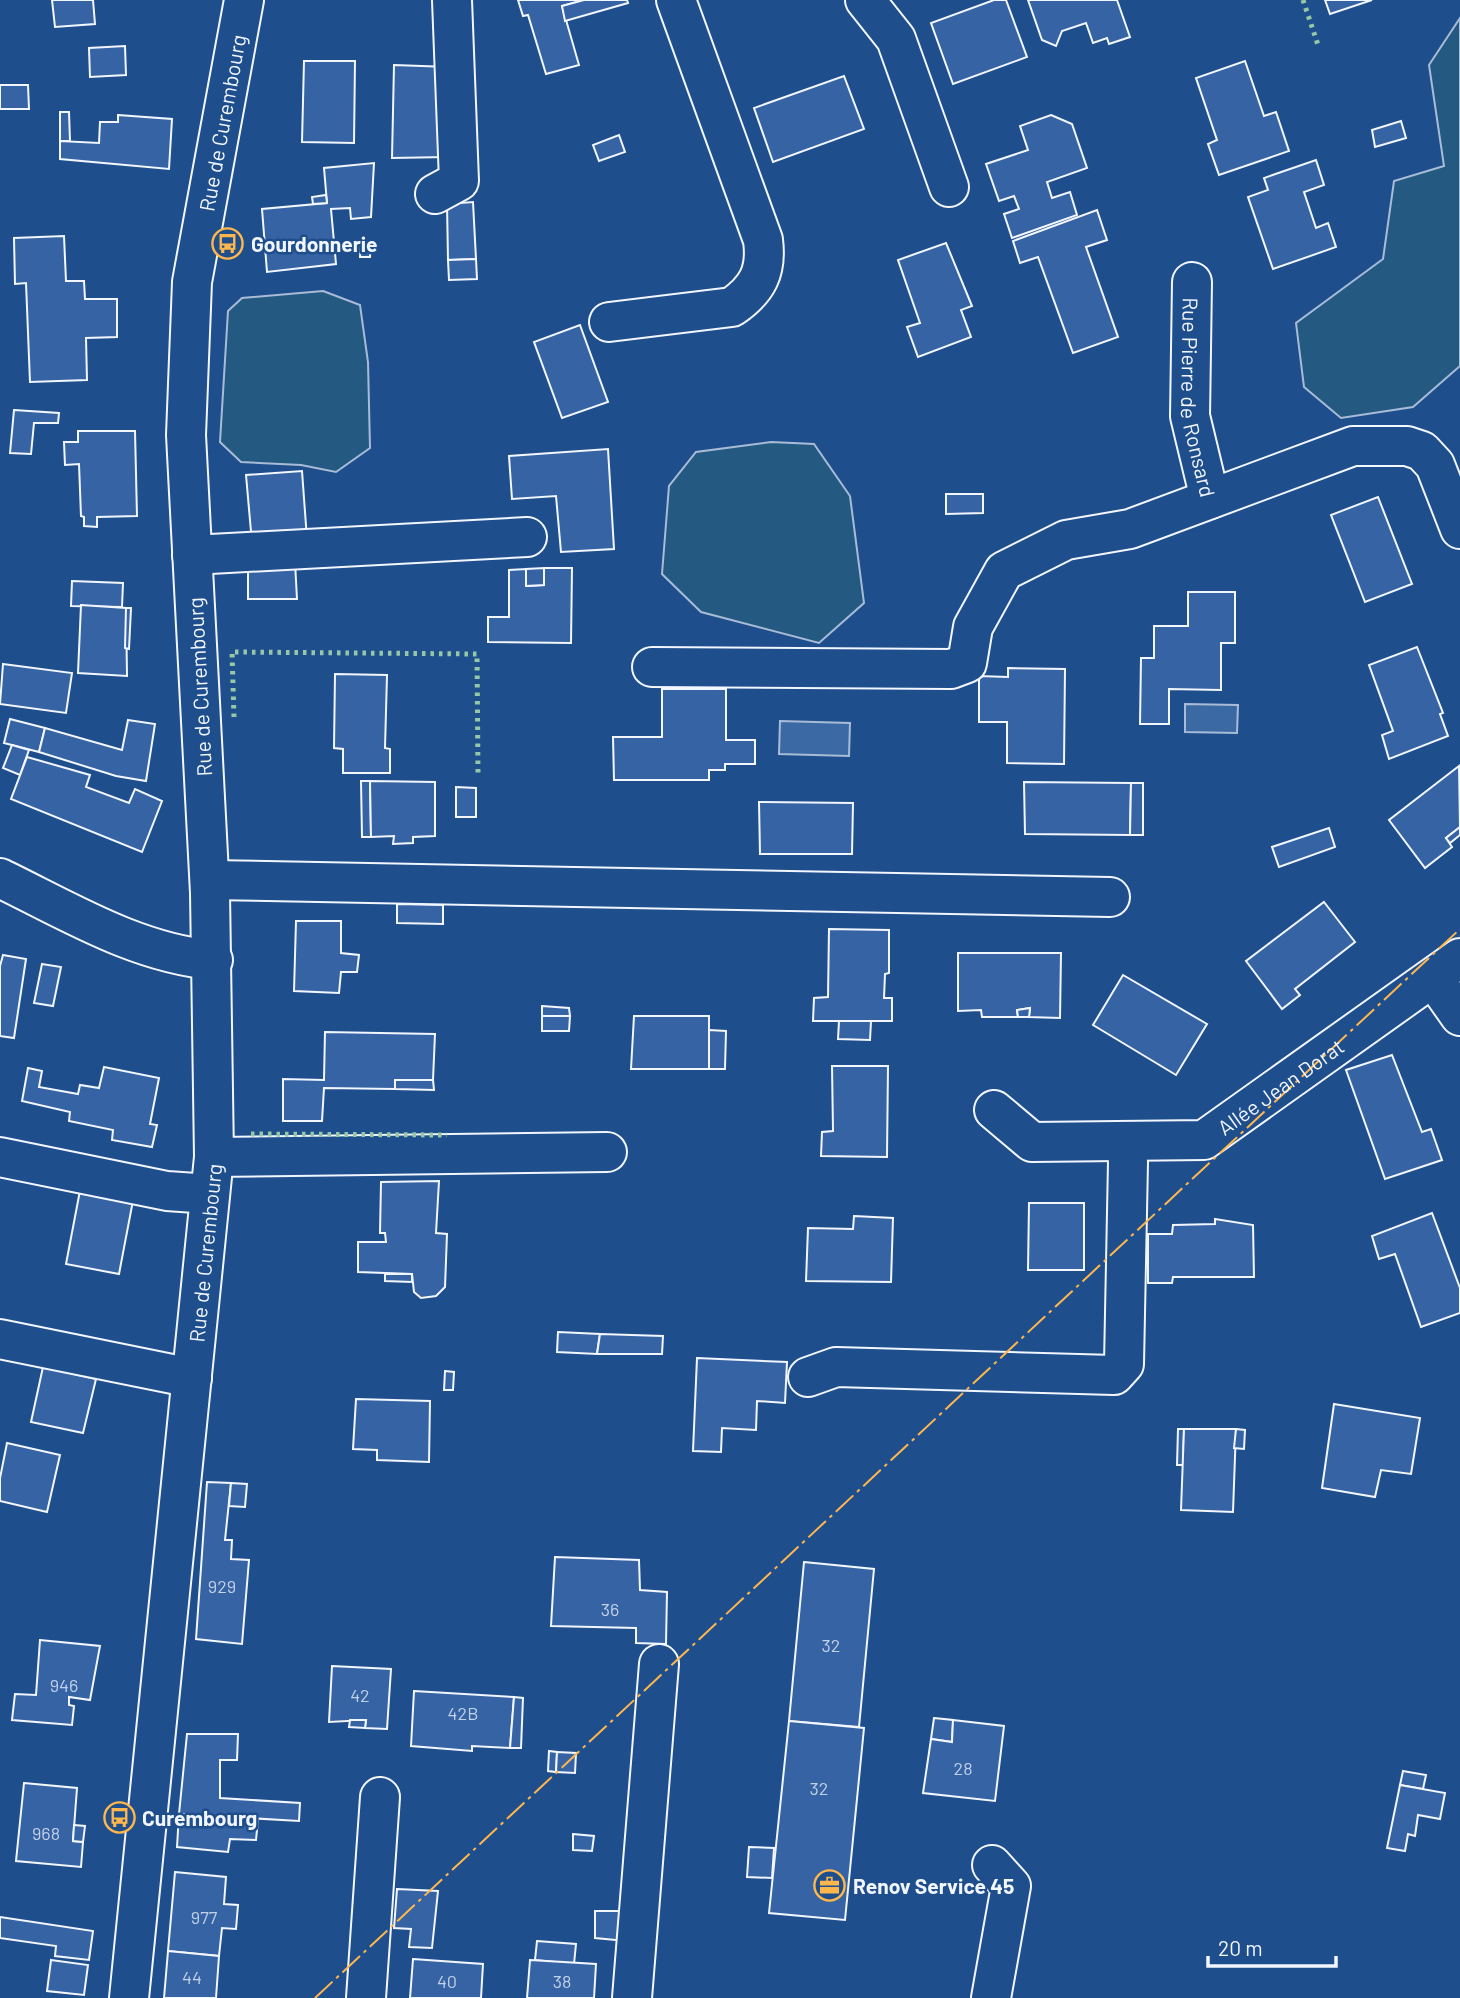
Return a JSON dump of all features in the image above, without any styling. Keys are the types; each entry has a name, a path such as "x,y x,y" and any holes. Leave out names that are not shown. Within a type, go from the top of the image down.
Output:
{"street":[{"name":"Rue de Curembourg","path":"129,1998 212,1175 213,960 186,435 188,326 192,282 244,0"},
{"path":"435,194 459,181 452,0"},
{"path":"609,322 732,307 747,296 760,280 766,261 763,240 676,0"},
{"path":"865,0 896,39 949,187"},
{"name":"Rue Pierre de Ronsard","path":"652,667 951,669 967,663 973,626 1004,571 1066,540 1130,529 1210,499 1190,416 1192,282"},
{"path":"1210,499 1353,446 1407,446 1422,451 1435,465 1460,528"},
{"path":"192,555 527,537"},
{"path":"0,878 121,938 177,957 213,960"},
{"path":"210,880 1110,897"},
{"path":"1447,968 1460,1016"},
{"name":"Allée Jean Dorat","path":"994,1111 1032,1142 1204,1140 1447,968"},
{"path":"808,1377 836,1367 1114,1375 1124,1364 1128,1162 1126,1141"},
{"path":"0,1157 167,1191 212,1175 607,1152"},
{"path":"0,1339 192,1378"},
{"path":"632,1998 659,1664"},
{"path":"366,1998 380,1797"},
{"path":"991,1998 1011,1886 992,1865"}],"shaded area":[{"path":"1460,18 1460,366 1413,407 1341,418 1304,387 1296,323 1383,259 1394,181 1444,166 1429,65"},
{"path":"323,291 360,305 368,362 370,448 336,472 301,465 241,462 220,442 228,311 242,298"},
{"path":"771,442 814,444 850,496 864,603 819,643 701,612 662,574 669,486 696,452"},
{"path":"1185,704 1238,705 1237,733 1185,732"},
{"path":"780,721 850,723 849,756 779,754"}],"building":[{"path":"52,0 93,0 95,24 55,27"},
{"path":"518,0 584,0 562,6 579,65 546,74 528,15 523,16"},
{"path":"584,0 627,0 628,3 565,21 562,6"},
{"path":"994,0 1006,0 1027,57 953,84 931,23"},
{"path":"1028,0 1117,0 1130,37 1109,44 1107,38 1093,43 1086,23 1062,31 1056,46 1042,40"},
{"path":"1325,0 1372,0 1330,14"},
{"path":"125,46 126,75 90,77 89,48"},
{"path":"304,61 355,61 354,143 302,142"},
{"path":"1245,61 1264,116 1276,112 1289,151 1219,175 1208,144 1217,140 1196,78"},
{"path":"394,65 449,67 446,157 392,158"},
{"path":"844,76 864,129 773,162 754,108"},
{"path":"0,85 28,85 29,109 0,109"},
{"path":"60,112 69,112 70,141 60,141"},
{"path":"118,115 172,119 169,169 60,159 60,141 99,143 100,122 118,122"},
{"path":"1051,115 1072,124 1087,168 1047,182 1052,198 1070,192 1077,215 1012,238 1004,214 1019,209 1014,196 999,201 986,164 1028,150 1020,126"},
{"path":"1401,121 1406,138 1375,147 1372,130"},
{"path":"619,135 625,152 599,161 593,145"},
{"path":"1316,160 1324,185 1304,192 1316,228 1328,223 1336,247 1273,269 1248,197 1268,190 1264,178"},
{"path":"374,163 371,217 351,219 350,208 331,209 336,264 267,272 262,209 327,203 324,168"},
{"path":"326,195 327,203 313,204 312,197"},
{"path":"473,202 476,259 448,260 447,204"},
{"path":"1097,210 1107,240 1086,247 1118,337 1073,353 1038,257 1020,263 1013,241"},
{"path":"64,236 66,281 84,281 85,299 117,299 117,337 86,338 87,380 30,382 26,283 15,284 14,238"},
{"path":"371,242 370,257 360,257 361,243"},
{"path":"946,243 972,306 961,310 971,337 918,357 907,327 920,323 898,260"},
{"path":"476,259 477,279 449,280 448,260"},
{"path":"580,325 608,402 562,418 534,342"},
{"path":"14,410 59,413 58,423 34,423 31,454 10,453"},
{"path":"78,431 135,431 137,516 97,517 97,527 84,526 84,517 81,516 79,464 65,465 64,442 78,442"},
{"path":"608,449 614,549 561,552 556,496 512,499 509,456"},
{"path":"302,471 307,539 252,543 246,475"},
{"path":"946,494 983,494 983,513 946,514"},
{"path":"1378,497 1412,584 1365,602 1331,515"},
{"path":"295,562 297,599 248,599 248,564"},
{"path":"544,568 572,568 571,643 488,642 488,617 509,617 509,570 526,569 526,586 544,585"},
{"path":"544,568 544,585 526,586 526,569"},
{"path":"72,581 123,583 122,607 71,606"},
{"path":"1188,592 1235,592 1235,643 1221,643 1221,690 1169,689 1169,724 1140,724 1141,658 1154,658 1154,626 1188,626"},
{"path":"81,605 126,608 127,676 78,673"},
{"path":"126,608 131,608 129,649 125,648"},
{"path":"1417,647 1443,713 1440,714 1448,736 1389,759 1382,735 1393,731 1369,665"},
{"path":"3,664 72,673 66,713 0,704"},
{"path":"1008,668 1065,669 1064,764 1007,763 1007,722 979,722 979,676 1008,677"},
{"path":"335,674 387,675 385,748 390,749 390,773 343,773 343,749 334,748"},
{"path":"662,689 726,689 726,740 755,740 755,764 725,764 725,770 709,770 709,780 614,780 613,737 662,737"},
{"path":"10,719 45,728 39,752 4,743"},
{"path":"128,720 155,724 146,781 116,776 39,752 45,728 122,750"},
{"path":"12,745 29,750 20,775 3,768"},
{"path":"27,757 90,775 86,787 129,803 135,789 162,801 142,852 11,799"},
{"path":"1459,766 1460,827 1446,838 1452,847 1425,868 1389,820"},
{"path":"361,781 370,781 371,837 362,837"},
{"path":"370,781 435,782 435,836 413,837 413,843 393,844 394,836 371,837"},
{"path":"1024,782 1131,783 1130,835 1025,834"},
{"path":"1131,783 1143,783 1143,835 1130,835"},
{"path":"456,787 476,788 476,817 456,817"},
{"path":"759,802 853,803 852,854 760,854"},
{"path":"1460,827 1460,835 1450,843 1446,838"},
{"path":"1329,828 1335,847 1279,867 1272,847"},
{"path":"1324,902 1355,942 1295,989 1300,995 1282,1009 1246,961"},
{"path":"397,904 443,905 443,924 397,923"},
{"path":"296,921 341,921 341,953 359,955 357,972 341,972 339,993 294,991"},
{"path":"829,929 889,930 889,973 885,974 884,998 892,998 892,1021 813,1021 814,998 828,997"},
{"path":"958,953 1061,953 1060,1018 1029,1017 1030,1008 1017,1010 1018,1017 982,1017 981,1010 958,1011"},
{"path":"3,955 26,959 14,1038 0,1036 0,966"},
{"path":"42,964 61,967 53,1006 34,1003"},
{"path":"1123,975 1207,1024 1176,1075 1093,1025"},
{"path":"542,1006 569,1008 570,1016 542,1016"},
{"path":"1030,1008 1029,1017 1018,1017 1017,1010"},
{"path":"542,1016 570,1016 569,1031 542,1031"},
{"path":"634,1016 709,1016 709,1069 631,1069"},
{"path":"839,1021 871,1021 870,1040 838,1039"},
{"path":"709,1030 726,1031 725,1069 709,1069"},
{"path":"325,1032 435,1034 433,1080 395,1080 395,1089 324,1088 322,1121 283,1121 283,1079 324,1080"},
{"path":"1392,1055 1422,1132 1431,1129 1442,1160 1385,1179 1346,1070"},
{"path":"832,1066 888,1066 887,1157 821,1156 822,1132 833,1131"},
{"path":"104,1067 159,1078 150,1124 157,1125 152,1147 112,1140 113,1130 69,1121 70,1112 22,1101 28,1068 42,1071 39,1087 78,1094 80,1085 99,1088"},
{"path":"395,1080 433,1080 434,1090 395,1089"},
{"path":"82,1180 135,1190 119,1274 66,1264"},
{"path":"439,1181 436,1233 447,1234 445,1287 436,1296 421,1298 414,1292 412,1274 358,1272 358,1242 386,1242 385,1233 380,1233 381,1182"},
{"path":"1029,1203 1084,1203 1084,1270 1028,1270"},
{"path":"1432,1213 1460,1288 1460,1313 1421,1327 1395,1254 1379,1259 1372,1236"},
{"path":"854,1216 893,1218 891,1282 806,1281 808,1228 853,1229"},
{"path":"1215,1219 1253,1225 1254,1277 1173,1277 1172,1283 1148,1283 1148,1234 1172,1234 1173,1225 1215,1224"},
{"path":"385,1274 412,1274 412,1282 385,1281"},
{"path":"558,1332 600,1334 597,1354 557,1352"},
{"path":"600,1334 663,1336 662,1354 597,1354"},
{"path":"697,1358 787,1362 785,1403 757,1401 756,1430 722,1428 721,1452 693,1451"},
{"path":"43,1367 96,1379 83,1433 31,1422"},
{"path":"445,1371 454,1372 453,1390 444,1390"},
{"path":"356,1399 430,1401 429,1462 377,1460 377,1450 353,1449"},
{"path":"1334,1404 1420,1418 1411,1474 1381,1470 1375,1497 1322,1488"},
{"path":"1178,1429 1184,1429 1183,1465 1177,1465"},
{"path":"1184,1429 1236,1429 1233,1512 1181,1510"},
{"path":"1236,1429 1245,1430 1244,1449 1234,1448"},
{"path":"7,1443 60,1455 47,1512 0,1501 0,1478"},
{"path":"207,1482 231,1483 225,1540 232,1540 231,1559 249,1560 242,1644 196,1639"},
{"path":"231,1483 247,1484 245,1507 229,1506"},
{"path":"555,1557 639,1560 640,1590 667,1592 666,1644 636,1643 636,1628 551,1626"},
{"path":"804,1562 874,1569 859,1727 789,1721"},
{"path":"40,1640 100,1646 90,1700 69,1697 69,1705 74,1706 72,1725 12,1720 15,1694 36,1695"},
{"path":"332,1666 391,1669 387,1729 365,1728 366,1720 329,1722"},
{"path":"414,1691 514,1697 510,1748 472,1746 472,1751 411,1746"},
{"path":"514,1697 523,1698 521,1748 510,1748"},
{"path":"934,1718 953,1720 952,1742 931,1739"},
{"path":"350,1720 366,1720 365,1728 349,1727"},
{"path":"953,1720 1004,1726 995,1801 923,1793 931,1739 952,1742"},
{"path":"789,1721 864,1728 845,1920 769,1913"},
{"path":"187,1734 238,1734 237,1760 220,1760 220,1798 300,1803 299,1821 179,1814"},
{"path":"549,1751 557,1752 556,1772 548,1771"},
{"path":"557,1752 576,1753 575,1773 556,1772"},
{"path":"1403,1771 1426,1775 1423,1789 1400,1785"},
{"path":"24,1783 77,1788 73,1841 83,1842 81,1867 16,1861"},
{"path":"1400,1785 1445,1793 1440,1819 1418,1815 1415,1836 1408,1834 1405,1851 1387,1848"},
{"path":"179,1814 258,1820 256,1840 230,1839 228,1852 177,1847"},
{"path":"74,1825 85,1826 83,1842 73,1841"},
{"path":"573,1834 594,1836 592,1851 573,1850"},
{"path":"749,1847 774,1848 772,1878 747,1877"},
{"path":"175,1872 226,1877 224,1904 238,1905 236,1929 222,1928 219,1956 168,1951"},
{"path":"397,1889 438,1891 432,1948 409,1947 411,1929 394,1928"},
{"path":"595,1911 629,1911 626,1941 595,1938"},
{"path":"0,1917 93,1931 89,1960 55,1956 56,1946 0,1938"},
{"path":"537,1941 576,1944 574,1964 535,1960"},
{"path":"168,1951 219,1956 216,1998 164,1998"},
{"path":"413,1959 483,1964 481,1998 410,1998"},
{"path":"51,1960 88,1965 84,1995 47,1991"},
{"path":"530,1960 596,1964 594,1998 527,1998"}],"hedge":[{"path":"1303,0 1318,45"},
{"path":"234,717 232,652 477,654 478,774"},
{"path":"251,1134 447,1135"}],"power":[{"path":"315,1998 1460,929"}],"place":[{"name":"Gourdonnerie","path":"228,243"},
{"name":"Curembourg","path":"119,1817"},
{"name":"Renov Service 45","path":"830,1885"}]}
